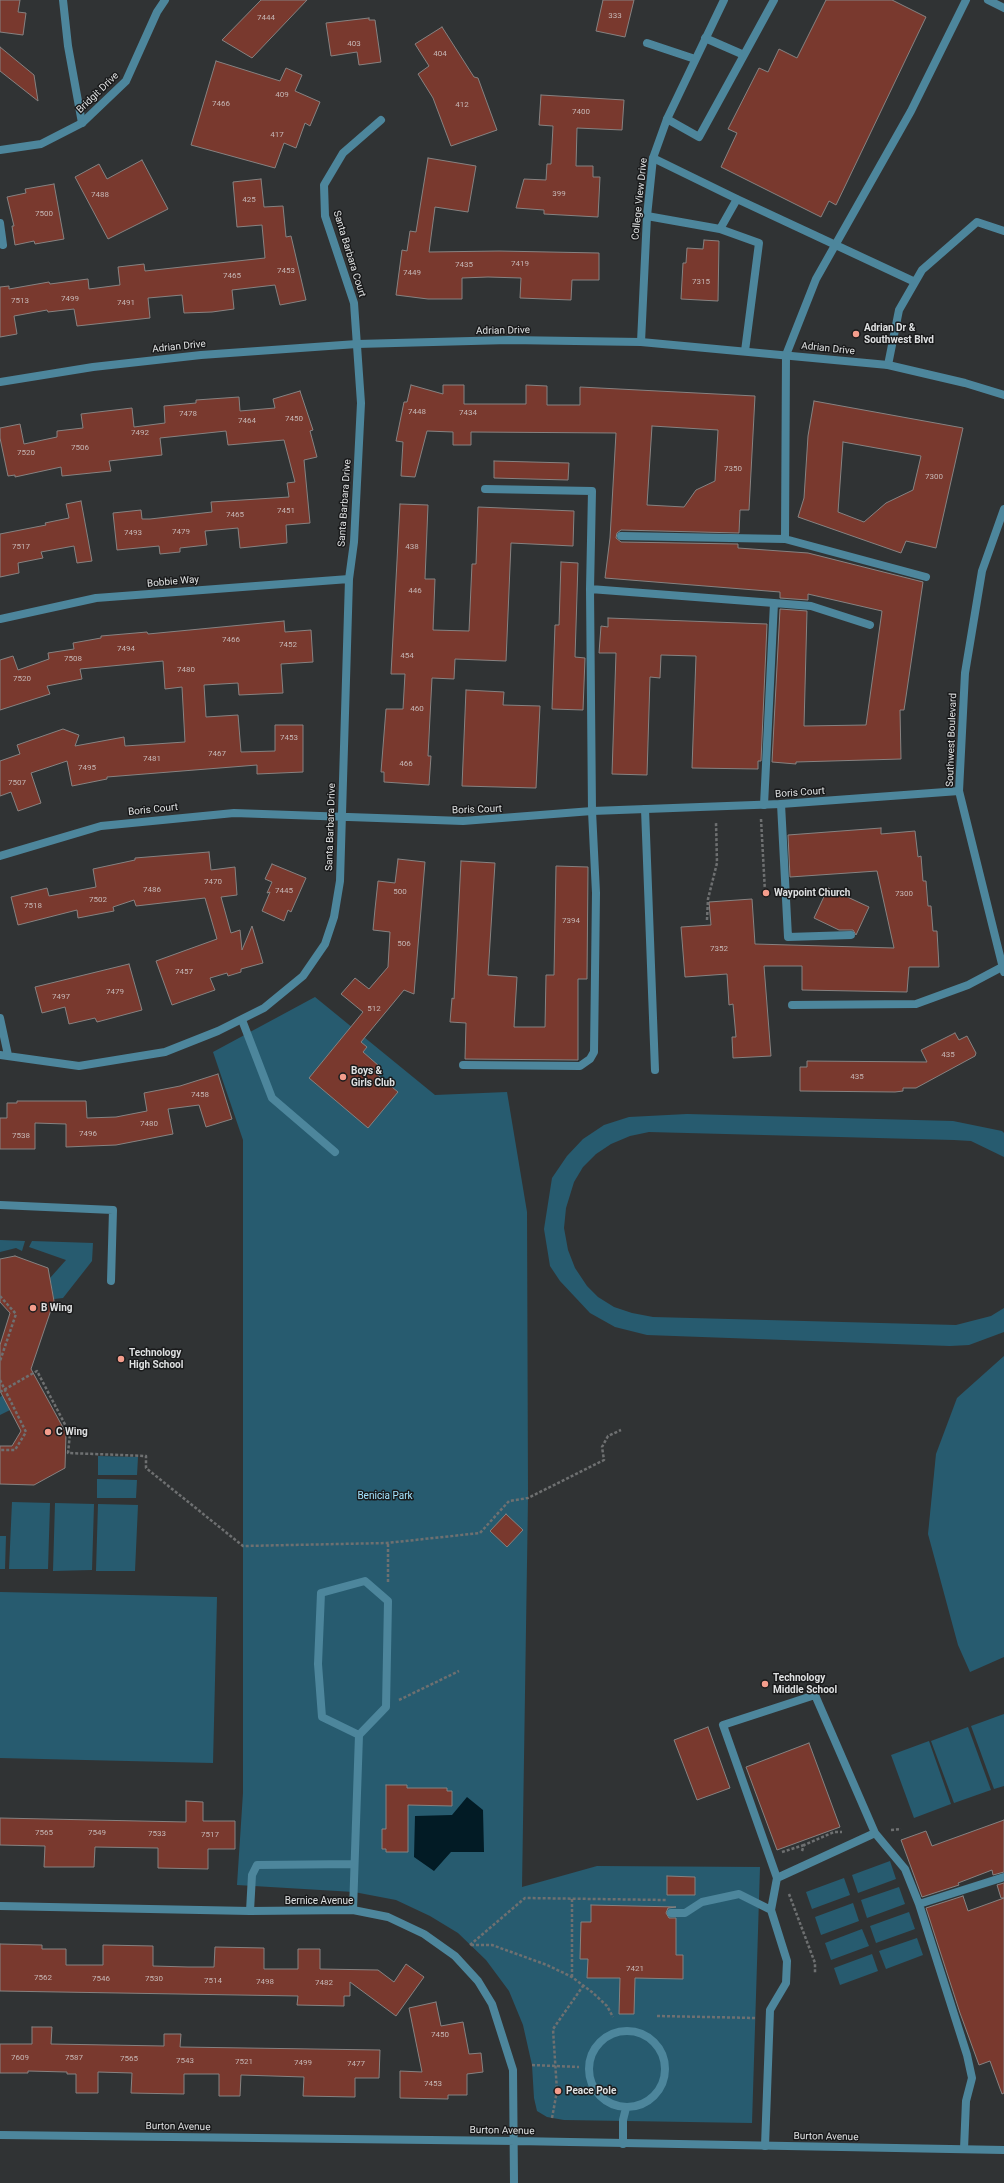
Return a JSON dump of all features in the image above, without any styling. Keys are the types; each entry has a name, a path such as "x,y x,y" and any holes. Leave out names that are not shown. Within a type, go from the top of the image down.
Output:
{"street":[{"path":"63,0 68,46 82,123"},
{"name":"Bridgit Drive","path":"0,150 41,144 82,123 126,81 157,12 166,0"},
{"name":"College View Drive","path":"641,342 647,216 653,158 667,120 694,59 724,0"},
{"path":"667,120 699,137 774,0"},
{"path":"785,539 786,355 816,279 911,111 966,0"},
{"path":"988,0 1004,8"},
{"path":"705,38 744,55"},
{"path":"647,42 694,59"},
{"name":"Santa Barbara Court","path":"357,344 354,303 325,216 324,185 343,153 381,120"},
{"path":"653,158 737,200 836,244 916,282"},
{"path":"720,229 737,200"},
{"path":"647,216 720,229 759,243 745,351"},
{"path":"888,365 899,310 922,270 976,222 1004,231"},
{"path":"0,223 3,245"},
{"name":"Adrian Drive","path":"0,382 93,367 201,354 357,344 509,340 641,342 888,365 965,383 1004,395"},
{"name":"Santa Barbara Drive","path":"4,1055 79,1066 165,1052 242,1020 264,1008 303,976 325,944 334,917 340,881 349,578 354,542 361,404 357,344"},
{"path":"464,1065 580,1066 590,1059 594,1052 596,893 592,811 590,589 592,491 485,488"},
{"name":"Southwest Boulevard","path":"1003,969 959,791 964,673 982,571 1004,509"},
{"path":"621,536 785,539 926,577"},
{"name":"Bobbie Way","path":"0,619 96,598 349,578"},
{"path":"590,589 811,606 870,625"},
{"path":"764,805 774,603"},
{"name":"Boris Court","path":"0,856 101,826 234,813 463,821 592,811 781,804 959,791"},
{"path":"781,804 788,937 851,935"},
{"path":"645,809 655,1070"},
{"path":"792,1005 916,1004 968,985 1003,969"},
{"path":"0,1018 4,1055"},
{"path":"242,1020 272,1098 335,1152"},
{"path":"0,1206 113,1210 111,1281"},
{"path":"353,1910 359,1735 386,1707 388,1602 365,1581 321,1594 318,1664 322,1717 359,1735"},
{"path":"765,2146 770,2010 786,1983 787,1961 771,1910 776,1878 723,1725 815,1695 874,1832 905,1869 919,1904 967,2056 972,2078 966,2101 964,2149"},
{"path":"776,1878 874,1832"},
{"path":"250,1911 252,1875 257,1865 354,1864"},
{"path":"919,1904 1004,1876"},
{"path":"671,1913 685,1913 702,1902 739,1894 771,1910"},
{"name":"Bernice Avenue","path":"0,1906 250,1911 353,1910 388,1917 424,1934 455,1956 478,1981 492,2004 513,2070 516,2141 514,2183"},
{"path":"624,2030 648,2036 657,2045 663,2056 665,2068 664,2080 658,2092 649,2101 638,2106 626,2108 613,2105 602,2098 593,2088 589,2076 589,2063 593,2050 601,2040 612,2033 624,2030"},
{"path":"623,2144 623,2120 626,2108"},
{"name":"Burton Avenue","path":"0,2135 516,2141 1004,2150"}],"path":[{"path":"761,819 765,892"},
{"path":"707,920 708,899 717,863 716,822"},
{"path":"0,1296 16,1314 2,1350 0,1361"},
{"path":"0,1392 37,1371 70,1434 68,1453 146,1456 146,1468 243,1546 388,1543 480,1534 509,1501 528,1498 604,1460 602,1447 608,1436 621,1430"},
{"path":"0,1380 26,1432 15,1450 0,1450"},
{"path":"388,1543 388,1602"},
{"path":"386,1707 459,1671"},
{"path":"874,1832 901,1829"},
{"path":"816,1973 815,1963 786,1887 804,1845 834,1832 850,1831"},
{"path":"613,2017 607,2006 572,1977 547,1965 492,1945 470,1946 525,1898 673,1900"},
{"path":"572,1898 572,1977"},
{"path":"552,2118 557,2091 554,2029 583,1986"},
{"path":"657,2016 757,2018"},
{"path":"532,2065 579,2067"}],"green space":[{"name":"Benicia Park","path":"315,997 435,1095 507,1092 527,1212 528,1498 522,1887 597,1866 760,1867 752,2123 564,2120 547,2117 537,2111 534,2098 532,2065 523,2025 509,1991 486,1960 458,1933 430,1916 396,1900 354,1892 237,1885 243,1793 243,1140 213,1052"},
{"path":"687,1114 953,1121 1002,1131 1004,1133 1004,1157 971,1141 954,1140 649,1132 630,1136 611,1144 596,1154 583,1167 574,1182 566,1208 564,1228 568,1250 575,1268 587,1286 598,1297 614,1307 632,1313 653,1317 956,1325 991,1316 1004,1308 1004,1332 969,1345 950,1346 647,1335 615,1327 590,1313 560,1281 550,1266 544,1229 552,1178 567,1156 583,1139 604,1125 629,1117"},
{"path":"0,1240 25,1241 22,1251 16,1248 0,1252"},
{"path":"32,1241 93,1243 92,1261 63,1298 54,1299 50,1278 66,1260 29,1247"},
{"path":"1004,1356 1004,1657 970,1672 958,1645 928,1534 936,1454 957,1398"},
{"path":"3,1395 10,1410 0,1415 0,1397"},
{"path":"98,1456 138,1457 137,1475 98,1475"},
{"path":"97,1479 137,1480 136,1498 97,1498"},
{"path":"12,1502 50,1503 48,1569 9,1569"},
{"path":"55,1503 94,1504 92,1570 53,1571"},
{"path":"98,1504 138,1505 135,1571 96,1571"},
{"path":"0,1536 6,1536 5,1569 0,1569"},
{"path":"0,1592 217,1597 213,1763 0,1758"},
{"path":"1004,1714 1004,1786 994,1789 971,1726"},
{"path":"968,1727 991,1790 954,1803 931,1741"},
{"path":"929,1741 951,1804 914,1818 891,1755"},
{"path":"890,1861 896,1879 858,1893 852,1875"},
{"path":"844,1878 850,1895 812,1909 806,1892"},
{"path":"899,1887 905,1904 867,1918 861,1900"},
{"path":"853,1903 859,1921 821,1935 815,1917"},
{"path":"909,1912 915,1929 876,1943 870,1926"},
{"path":"862,1929 869,1946 831,1960 825,1943"},
{"path":"917,1938 923,1955 886,1969 879,1951"},
{"path":"872,1954 878,1971 840,1985 834,1968"}],"shaded area":[{"path":"467,1797 483,1810 484,1852 451,1852 434,1871 414,1857 415,1816 452,1815"}],"building":[{"path":"0,0 20,0 18,12 26,13 23,35 0,32"},
{"path":"261,0 307,0 252,58 222,40"},
{"path":"603,0 634,0 625,37 596,31"},
{"path":"826,0 892,0 926,17 836,205 829,201 821,217 721,167 737,133 728,129 759,68 768,72 779,49 797,58"},
{"path":"369,18 369,20 375,20 381,62 359,65 357,52 331,56 326,23"},
{"path":"442,27 474,77 478,78 497,130 451,146 433,98 418,74 429,66 415,44"},
{"path":"0,47 34,75 38,101 0,71"},
{"path":"216,61 280,81 286,68 302,75 295,91 320,102 310,126 305,123 296,148 284,143 275,168 191,145"},
{"path":"541,95 624,100 622,130 577,128 576,166 593,166 593,177 600,177 598,217 544,214 544,210 516,208 524,179 546,180 547,164 551,164 553,126 539,125"},
{"path":"428,158 476,166 468,212 435,207 429,252 499,251 599,253 599,280 572,280 571,300 520,298 521,278 488,277 462,278 462,299 428,299 396,295 402,250 407,251 410,231 416,232"},
{"path":"142,160 168,209 108,239 75,177 99,164 107,179"},
{"path":"261,179 264,207 283,206 286,237 291,236 306,300 280,305 275,285 232,290 234,309 212,312 184,313 182,295 148,298 150,318 77,326 74,309 48,312 47,310 14,316 17,334 0,337 0,287 9,286 9,289 49,282 50,284 88,279 89,289 120,285 118,267 144,264 145,271 265,258 262,225 237,227 233,182"},
{"path":"54,184 64,239 35,244 34,241 15,245 12,226 14,226 7,197 26,193 25,189"},
{"path":"704,240 719,241 718,301 681,299 683,263 686,263 687,248 703,249"},
{"path":"411,385 443,394 443,385 464,385 464,404 526,404 526,385 547,386 547,405 580,405 580,387 755,396 749,510 740,510 739,533 621,530 617,533 616,538 621,542 738,544 738,548 808,553 923,582 904,710 900,710 901,759 796,762 796,764 772,762 780,609 807,611 804,726 866,725 882,611 808,594 808,600 780,598 780,592 605,578 610,538 616,433 471,432 471,445 453,445 453,432 427,431 415,477 401,476 403,442 396,441 404,402 407,402","holes":["652,426 718,430 715,481 696,490 684,507 647,505"]},
{"path":"300,391 313,430 310,431 317,457 304,460 310,523 286,525 287,543 240,548 238,528 205,531 207,545 180,548 180,552 160,554 159,546 117,550 113,513 141,510 142,519 150,519 212,512 211,502 289,497 287,483 295,482 284,440 228,445 226,431 160,438 162,455 109,461 111,471 62,476 61,467 15,477 15,475 8,476 0,438 0,428 20,424 24,444 57,437 57,431 83,428 81,414 132,408 134,427 165,423 164,406 196,403 196,400 239,397 240,411 275,408 273,399"},
{"path":"814,401 963,428 936,548 906,541 901,553 798,517 804,498 808,436","holes":["843,442 921,456 913,490 886,503 864,522 838,512"]},
{"path":"494,461 569,463 568,480 494,478"},
{"path":"81,501 92,561 77,563 74,546 41,552 43,558 18,563 19,573 0,577 0,534 46,525 45,523 69,518 66,504"},
{"path":"400,504 428,505 425,579 435,579 433,630 469,631 472,564 476,564 478,507 574,511 573,546 511,543 506,661 455,659 454,679 432,678 428,756 431,756 429,785 384,782 384,772 381,772 386,709 403,709 405,674 391,674"},
{"path":"561,562 578,563 575,657 585,658 583,710 552,709 555,625 559,625"},
{"path":"608,618 767,624 761,761 758,761 758,769 692,768 696,656 661,655 660,678 650,677 647,775 612,774 616,653 599,653 601,626 608,627"},
{"path":"284,621 285,632 311,630 313,662 281,664 283,693 239,695 238,683 204,685 206,717 238,715 241,752 275,751 275,725 303,725 303,772 257,774 257,765 107,777 107,779 72,786 67,761 31,773 41,803 18,811 11,792 0,796 0,761 20,754 17,745 63,729 79,735 75,746 124,737 125,746 185,742 182,687 165,689 163,661 80,669 82,679 47,686 50,694 0,710 0,660 13,656 18,670 49,659 48,653 74,649 73,643 101,638 101,636 147,632 148,634"},
{"path":"466,690 504,692 503,705 540,706 536,788 462,786"},
{"path":"881,828 881,834 915,831 918,857 921,856 923,881 926,881 928,906 931,906 933,931 937,931 939,967 909,967 907,992 802,990 802,966 764,966 771,1056 733,1058 732,1037 736,1037 733,1004 729,1005 727,974 685,977 681,927 711,925 709,902 752,899 755,944 894,948 877,871 790,877 788,835"},
{"path":"209,852 211,870 235,867 237,895 221,897 231,933 240,930 242,950 252,926 263,963 241,969 241,972 228,976 227,973 210,978 215,990 172,1005 156,961 217,939 205,898 136,906 134,900 113,907 114,911 78,918 77,910 18,925 11,897 47,888 49,896 96,887 93,869 135,860 135,858"},
{"path":"398,859 425,862 414,994 404,990 361,1042 367,1047 363,1052 379,1066 374,1072 398,1092 368,1128 309,1078 363,1012 341,994 355,978 369,989 388,967 390,932 373,930 378,881 395,883"},
{"path":"461,861 495,863 488,975 517,977 514,1027 545,1027 546,975 554,975 556,866 588,867 587,979 578,979 578,1060 465,1059 466,1023 450,1022 452,998 454,999"},
{"path":"272,864 306,878 291,912 288,910 284,921 262,911 270,892 267,893 272,882 265,879"},
{"path":"828,888 869,907 856,935 853,930 839,930 814,918"},
{"path":"129,964 142,1010 97,1022 95,1018 69,1024 65,1007 42,1013 35,987"},
{"path":"955,1033 959,1040 967,1036 976,1053 975,1056 916,1088 903,1088 903,1091 895,1092 800,1091 800,1067 807,1067 807,1061 927,1062 921,1050"},
{"path":"218,1074 232,1119 206,1127 199,1105 168,1109 173,1134 116,1145 66,1147 66,1124 35,1123 35,1149 0,1149 0,1118 7,1118 7,1103 17,1103 17,1101 86,1101 87,1118 116,1117 147,1111 144,1093 180,1086"},
{"path":"15,1256 48,1268 54,1301 31,1369 66,1433 65,1468 34,1485 0,1484 0,1446 12,1446 21,1431 0,1391 0,1345 10,1313 0,1302 0,1259"},
{"path":"506,1514 523,1530 507,1547 490,1531"},
{"path":"708,1727 730,1788 697,1800 674,1740"},
{"path":"809,1743 840,1827 777,1850 746,1767"},
{"path":"386,1785 407,1785 407,1788 447,1788 447,1791 452,1791 452,1806 408,1805 408,1852 386,1852 386,1849 382,1849 382,1829 386,1829"},
{"path":"186,1801 203,1802 203,1821 235,1821 235,1849 208,1849 208,1869 158,1868 158,1848 95,1847 94,1867 44,1867 45,1846 0,1845 0,1818 186,1822"},
{"path":"1004,1820 1004,1872 993,1875 992,1870 958,1883 959,1885 922,1897 901,1840 926,1831 932,1846"},
{"path":"667,1876 695,1877 695,1895 667,1895"},
{"path":"1004,1883 1004,1898 1001,1898 997,1885"},
{"path":"963,1896 968,1911 1004,1898 1004,2093 1002,2094 990,2061 979,2065 960,2013 926,1908"},
{"path":"591,1905 676,1907 668,1908 666,1913 669,1918 676,1918 676,1955 683,1955 683,1979 635,1978 634,2014 619,2014 620,1978 587,1978 588,1959 580,1959 581,1922 591,1922"},
{"path":"0,1944 42,1945 42,1949 66,1949 66,1965 103,1965 103,1945 153,1946 153,1966 188,1967 214,1967 215,1947 264,1948 264,1969 298,1969 298,1949 320,1949 320,1969 378,1970 394,1982 406,1964 424,1977 396,2016 350,1982 350,1996 344,1996 344,2006 297,2005 298,1996 0,1991"},
{"path":"436,2002 441,2026 463,2022 469,2054 481,2053 483,2072 467,2074 467,2095 448,2095 448,2099 400,2098 400,2071 422,2072 409,2008"},
{"path":"32,2027 52,2027 51,2044 164,2046 164,2034 181,2034 180,2047 380,2050 379,2078 355,2078 355,2097 303,2096 304,2077 241,2075 240,2096 219,2096 219,2074 184,2074 184,2094 131,2093 132,2073 98,2072 98,2093 76,2093 76,2074 67,2074 67,2072 28,2071 28,2073 0,2073 0,2044 32,2044"}],"place":[{"name":"Adrian Dr & Southwest Blvd","path":"856,334"},
{"name":"Waypoint Church","path":"766,893"},
{"name":"Boys & Girls Club","path":"343,1077"},
{"name":"B Wing","path":"33,1308"},
{"name":"Technology High School","path":"121,1359"},
{"name":"C Wing","path":"48,1432"},
{"name":"Technology Middle School","path":"765,1684"},
{"name":"Peace Pole","path":"558,2091"}]}
